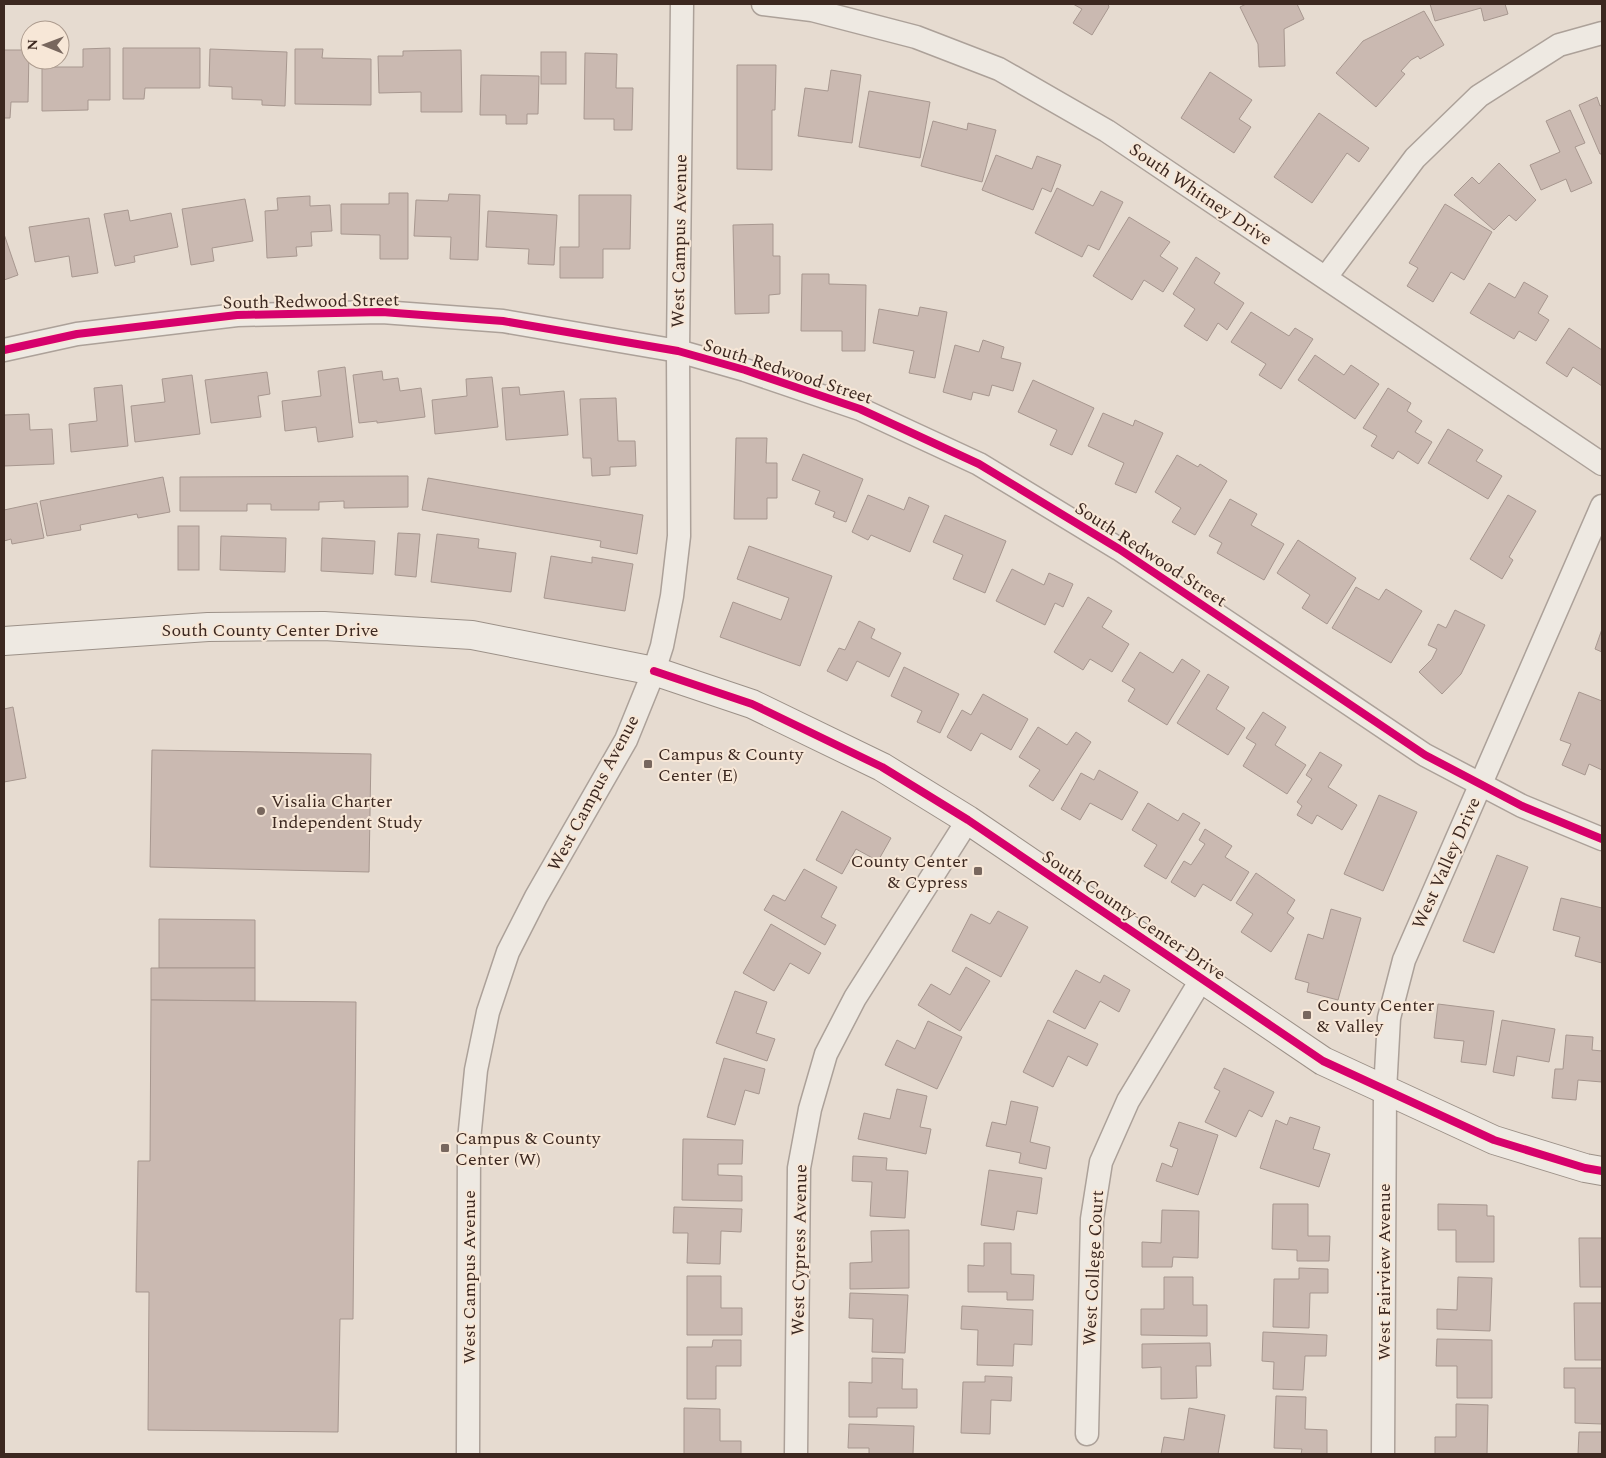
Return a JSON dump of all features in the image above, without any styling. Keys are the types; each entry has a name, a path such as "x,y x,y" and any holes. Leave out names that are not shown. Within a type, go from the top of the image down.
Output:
{"street":[{"name":"West Campus Avenue","path":"468,1454 469,1140 476,1070 488,1012 508,952 536,897 626,740 662,646 672,596 679,536 678,351 682,4"},
{"name":"South Whitney Drive","path":"762,4 812,10 916,38 999,69 1107,131 1602,464"},
{"path":"1326,277 1415,158 1479,96 1559,45 1602,33"},
{"name":"South Redwood Street","path":"4,350 77,334 237,315 382,312 503,321 678,351 745,370 860,409 979,464 1119,549 1425,755 1522,806 1602,839"},
{"name":"West Valley Drive","path":"1385,1091 1389,1018 1404,960 1602,506"},
{"name":"South County Center Drive","path":"4,641 208,627 324,626 472,636 654,671 752,704 882,767 968,820 1322,1061 1494,1140 1585,1168 1602,1171"},
{"name":"West Cypress Avenue","path":"796,1454 799,1168 810,1109 826,1054 855,998 968,820"},
{"name":"West College Court","path":"1087,1434 1092,1219 1100,1162 1128,1101 1201,980"},
{"name":"West Fairview Avenue","path":"1383,1454 1385,1091"}],"building":[{"path":"1073,4 1108,4 1109,7 1092,35 1073,23 1082,9"},
{"path":"1246,4 1297,4 1304,19 1284,29 1285,66 1259,67 1258,44 1240,7"},
{"path":"1430,4 1505,4 1508,14 1484,21 1481,8 1435,21"},
{"path":"1424,11 1444,45 1420,59 1418,56 1411,60 1401,71 1405,74 1376,107 1336,73 1363,41"},
{"path":"110,48 110,100 88,100 88,110 42,111 42,70 70,70 70,67 83,67 83,49"},
{"path":"123,48 200,48 200,88 145,88 144,99 123,99"},
{"path":"210,49 287,52 285,106 262,105 262,100 232,99 232,87 209,86"},
{"path":"295,49 323,49 322,58 371,59 371,105 295,104"},
{"path":"4,50 20,50 20,70 29,70 28,102 11,102 10,118 4,118"},
{"path":"461,50 462,112 421,112 421,92 379,93 378,56 403,56 403,51"},
{"path":"541,52 566,52 566,84 541,84"},
{"path":"585,53 617,54 616,88 633,88 632,130 614,130 614,119 584,119"},
{"path":"737,65 776,65 775,110 772,110 772,170 737,169"},
{"path":"831,70 861,75 852,143 798,136 805,88 828,91"},
{"path":"1210,72 1252,100 1239,119 1251,127 1234,153 1181,118"},
{"path":"481,75 539,76 538,114 527,114 527,124 506,124 506,115 480,115"},
{"path":"869,91 930,102 920,158 859,147"},
{"path":"1597,97 1600,106 1602,105 1602,154 1600,154 1579,105"},
{"path":"1570,110 1585,143 1575,147 1592,183 1571,192 1566,179 1541,190 1530,165 1560,152 1546,121"},
{"path":"1319,113 1369,148 1359,162 1347,153 1312,203 1274,177"},
{"path":"933,121 967,130 968,123 996,130 982,182 921,166"},
{"path":"996,155 1032,169 1037,156 1061,165 1051,192 1042,188 1033,210 982,190"},
{"path":"1499,163 1536,200 1516,221 1509,215 1494,230 1454,195 1472,177 1479,184"},
{"path":"1057,188 1093,206 1101,191 1123,202 1099,250 1088,245 1082,257 1035,233"},
{"path":"389,193 408,193 408,259 380,259 380,235 341,234 341,204 389,204"},
{"path":"449,194 480,195 478,260 450,259 451,237 414,236 416,200 448,201"},
{"path":"579,195 631,195 630,249 603,249 603,278 560,278 560,247 579,247"},
{"path":"310,196 310,206 330,205 332,231 311,232 312,246 296,247 297,256 267,258 265,211 278,210 277,198"},
{"path":"245,199 253,241 212,248 214,261 191,265 182,209"},
{"path":"1445,204 1492,232 1464,280 1451,272 1433,302 1407,286 1418,268 1409,263"},
{"path":"128,210 130,221 171,213 178,247 134,256 135,262 115,266 104,214"},
{"path":"488,211 557,215 554,265 528,264 529,249 486,247"},
{"path":"1129,217 1170,242 1160,256 1178,268 1163,292 1144,280 1132,300 1093,276"},
{"path":"89,218 98,273 72,277 69,256 35,262 29,227"},
{"path":"773,224 773,256 780,256 780,294 769,295 769,313 735,314 733,225"},
{"path":"4,234 18,275 4,280"},
{"path":"1196,257 1220,273 1214,283 1244,303 1227,330 1218,323 1207,341 1184,326 1195,309 1173,294"},
{"path":"802,274 829,274 829,284 866,285 865,351 842,351 842,331 801,331"},
{"path":"1524,282 1548,296 1538,313 1549,320 1536,341 1519,331 1514,339 1470,313 1489,283 1515,298"},
{"path":"920,307 947,312 935,378 909,373 914,351 873,343 879,309 918,316"},
{"path":"1251,312 1289,336 1295,328 1313,339 1281,389 1259,375 1266,364 1231,342"},
{"path":"1569,328 1602,350 1602,386 1573,367 1567,377 1546,363"},
{"path":"983,340 1004,347 1001,358 1021,363 1013,391 992,385 989,396 973,392 971,400 943,392 955,345 979,352"},
{"path":"1315,355 1344,375 1351,365 1379,384 1355,419 1298,380"},
{"path":"345,367 353,437 318,442 316,427 285,431 282,401 321,396 318,371"},
{"path":"382,371 383,380 398,378 400,391 421,388 425,417 377,423 377,421 359,423 353,375"},
{"path":"267,372 270,394 258,396 261,417 211,423 205,380"},
{"path":"192,375 200,434 135,442 131,406 165,402 162,379"},
{"path":"492,377 498,427 435,434 432,400 467,396 466,379"},
{"path":"1033,380 1094,408 1072,455 1050,445 1057,430 1018,412"},
{"path":"122,385 128,446 71,452 69,424 97,421 94,388"},
{"path":"519,387 520,395 564,391 568,435 506,440 502,388"},
{"path":"1388,388 1411,403 1407,411 1422,421 1415,432 1432,442 1418,464 1398,451 1393,459 1371,446 1377,436 1363,428"},
{"path":"616,398 618,441 635,441 636,466 610,467 610,475 592,476 591,458 583,458 580,399"},
{"path":"1103,413 1133,426 1135,420 1163,433 1136,493 1115,484 1124,463 1088,446"},
{"path":"29,414 30,430 52,429 54,464 4,466 4,415"},
{"path":"1448,429 1483,450 1476,461 1502,476 1488,499 1428,463"},
{"path":"736,438 767,438 766,463 777,463 777,498 767,498 767,519 734,519"},
{"path":"803,454 863,479 846,522 833,517 835,512 815,504 820,491 792,480"},
{"path":"1177,455 1198,467 1200,464 1227,481 1195,535 1172,522 1181,508 1155,492"},
{"path":"408,476 408,507 344,508 344,501 319,502 319,510 271,510 271,504 247,504 247,511 180,511 180,477"},
{"path":"163,477 170,512 138,518 137,514 80,525 81,530 47,536 40,501"},
{"path":"428,478 643,515 637,554 600,547 601,541 422,510"},
{"path":"868,495 904,510 909,497 929,506 910,552 871,535 868,540 852,532"},
{"path":"1508,495 1536,511 1509,557 1513,560 1502,579 1470,559"},
{"path":"1230,499 1257,514 1251,525 1284,544 1264,580 1217,553 1222,543 1209,536"},
{"path":"37,503 44,538 12,544 11,539 4,541 4,510"},
{"path":"945,515 1006,541 985,593 953,579 963,555 933,542"},
{"path":"178,526 199,526 199,570 178,570"},
{"path":"398,533 420,534 416,577 395,575"},
{"path":"437,534 479,539 478,548 516,553 511,592 431,582"},
{"path":"221,536 286,538 285,572 220,570"},
{"path":"322,538 375,541 373,574 321,571"},
{"path":"1298,540 1356,578 1327,624 1302,608 1310,595 1277,573"},
{"path":"749,546 832,576 800,666 720,637 733,602 781,620 789,598 737,579"},
{"path":"551,556 592,563 592,557 633,564 625,611 544,598"},
{"path":"1012,569 1044,585 1049,573 1073,584 1063,607 1055,603 1045,625 996,601"},
{"path":"1356,587 1379,600 1386,589 1422,611 1391,663 1332,628"},
{"path":"1088,597 1112,611 1102,627 1129,644 1112,672 1090,659 1083,670 1054,652"},
{"path":"1455,610 1485,625 1461,674 1442,694 1419,672 1432,659 1437,649 1428,645 1438,624 1446,628"},
{"path":"859,621 875,629 871,638 901,653 889,677 857,661 847,681 827,671 839,648 845,650"},
{"path":"1602,629 1602,652 1595,649"},
{"path":"1140,652 1173,673 1182,659 1200,671 1167,725 1128,701 1135,689 1122,681"},
{"path":"904,667 959,694 940,733 917,722 922,711 891,696"},
{"path":"1208,674 1229,687 1216,709 1245,728 1228,755 1177,723"},
{"path":"1579,692 1602,701 1602,770 1589,764 1585,775 1562,765 1571,744 1560,740"},
{"path":"983,694 1028,719 1011,750 981,733 971,751 947,737 962,710 971,715"},
{"path":"13,707 26,778 4,782 4,709"},
{"path":"1263,712 1286,727 1275,745 1306,765 1287,794 1243,766 1256,744 1246,738"},
{"path":"1038,727 1067,745 1076,732 1091,742 1053,801 1029,786 1040,770 1019,757"},
{"name":"Visalia Charter Independent Study","path":"152,750 371,754 369,872 150,867"},
{"path":"1320,752 1342,765 1328,787 1357,805 1342,830 1317,815 1312,824 1297,815 1302,806 1297,802 1312,779 1306,775"},
{"path":"1099,770 1138,792 1122,820 1090,803 1080,820 1061,809 1081,773 1094,780"},
{"path":"1379,795 1417,812 1383,891 1344,874"},
{"path":"1148,803 1178,821 1183,813 1200,823 1166,879 1144,866 1157,845 1132,830"},
{"path":"842,811 891,838 878,861 856,849 842,874 816,860"},
{"path":"1205,829 1232,846 1225,857 1249,872 1231,901 1203,884 1195,897 1171,882 1184,861 1191,865 1205,844 1199,840"},
{"path":"1497,855 1528,867 1494,953 1463,941"},
{"path":"804,869 837,887 821,917 836,925 825,945 764,910 773,895 785,901"},
{"path":"1256,873 1295,900 1287,913 1294,918 1271,952 1241,932 1253,914 1236,903"},
{"path":"1561,898 1602,908 1602,963 1575,956 1580,937 1553,930"},
{"path":"1331,909 1361,918 1338,1000 1307,992 1309,983 1295,979 1308,934 1323,939"},
{"path":"998,911 1028,927 1001,977 952,951 971,914 990,924"},
{"path":"159,919 255,920 255,968 159,968"},
{"path":"771,924 821,953 809,974 790,963 774,991 743,973"},
{"path":"966,967 990,981 960,1031 918,1005 931,984 950,995"},
{"path":"151,968 255,968 255,1001 151,1000"},
{"path":"1076,970 1100,983 1104,975 1130,990 1119,1012 1100,1001 1085,1029 1053,1012"},
{"path":"735,991 767,1002 756,1033 775,1039 767,1061 716,1043"},
{"path":"151,1000 356,1002 353,1319 340,1319 338,1432 148,1430 149,1292 136,1292 138,1161 150,1161"},
{"path":"1438,1004 1494,1011 1486,1065 1461,1062 1464,1041 1434,1038"},
{"path":"1048,1020 1098,1044 1087,1066 1068,1056 1053,1087 1023,1072"},
{"path":"1502,1020 1555,1029 1549,1062 1517,1056 1514,1076 1493,1072"},
{"path":"928,1021 962,1037 937,1089 885,1065 897,1040 915,1049"},
{"path":"1566,1035 1593,1037 1592,1050 1602,1051 1602,1082 1578,1080 1576,1100 1552,1098 1555,1069 1563,1069"},
{"path":"724,1058 765,1069 759,1094 745,1090 735,1125 707,1117"},
{"path":"1224,1068 1274,1092 1262,1117 1249,1110 1236,1137 1205,1122 1220,1091 1214,1088"},
{"path":"897,1089 927,1096 920,1127 931,1129 926,1154 858,1139 864,1113 890,1119"},
{"path":"1011,1101 1038,1107 1030,1142 1050,1147 1046,1169 1019,1163 1021,1153 986,1146 992,1122 1006,1125"},
{"path":"1290,1117 1320,1127 1313,1149 1330,1154 1319,1187 1260,1168 1276,1120 1287,1125"},
{"path":"1179,1122 1218,1135 1198,1195 1156,1181 1162,1163 1172,1167 1178,1149 1170,1146"},
{"path":"683,1139 743,1140 742,1164 718,1164 718,1175 742,1176 742,1201 682,1200"},
{"path":"853,1156 887,1158 886,1170 908,1171 905,1218 870,1216 872,1182 852,1181"},
{"path":"989,1170 1042,1178 1037,1214 1017,1211 1014,1230 981,1225"},
{"path":"1273,1204 1308,1204 1308,1236 1330,1236 1329,1261 1297,1261 1297,1250 1272,1249"},
{"path":"1438,1204 1487,1205 1487,1216 1494,1216 1494,1262 1456,1262 1456,1230 1438,1230"},
{"path":"674,1207 742,1209 741,1232 721,1231 720,1264 687,1263 688,1233 673,1233"},
{"path":"1162,1210 1199,1211 1198,1258 1173,1257 1172,1267 1142,1267 1142,1242 1161,1243"},
{"path":"909,1230 909,1288 850,1289 850,1263 872,1262 871,1231"},
{"path":"1579,1238 1602,1238 1602,1287 1580,1287"},
{"path":"984,1243 1011,1243 1011,1274 1034,1275 1033,1300 1007,1300 1007,1292 968,1292 968,1265 984,1266"},
{"path":"1299,1268 1328,1269 1328,1293 1310,1293 1309,1328 1273,1327 1274,1279 1299,1279"},
{"path":"687,1276 721,1276 721,1308 742,1308 742,1335 687,1335"},
{"path":"1164,1277 1193,1277 1193,1305 1207,1305 1207,1336 1141,1335 1141,1309 1164,1309"},
{"path":"1458,1277 1492,1278 1490,1331 1437,1329 1437,1309 1457,1310"},
{"path":"850,1293 908,1295 905,1353 872,1352 873,1319 849,1318"},
{"path":"1574,1303 1602,1303 1602,1360 1575,1360"},
{"path":"962,1306 1033,1310 1032,1345 1014,1344 1013,1366 977,1365 978,1330 961,1329"},
{"path":"1263,1332 1327,1335 1326,1356 1305,1356 1303,1390 1273,1389 1274,1362 1262,1361"},
{"path":"1437,1339 1492,1340 1492,1398 1457,1398 1457,1366 1436,1366"},
{"path":"713,1340 741,1340 741,1366 716,1366 716,1399 687,1399 687,1347 712,1347"},
{"path":"1210,1343 1211,1366 1196,1366 1197,1398 1161,1399 1161,1367 1142,1368 1142,1344"},
{"path":"872,1358 903,1359 902,1389 917,1389 917,1408 877,1408 877,1417 849,1417 849,1382 872,1383"},
{"path":"1564,1368 1602,1368 1602,1424 1575,1423 1575,1388 1564,1388"},
{"path":"985,1376 1012,1377 1011,1401 991,1400 990,1434 961,1433 963,1382 985,1382"},
{"path":"1276,1396 1306,1397 1305,1429 1327,1430 1327,1454 1301,1454 1302,1449 1274,1448"},
{"path":"1456,1404 1488,1405 1487,1454 1435,1454 1435,1437 1456,1437"},
{"path":"684,1408 720,1409 720,1441 741,1441 741,1454 684,1454"},
{"path":"1189,1408 1225,1415 1218,1454 1161,1454 1164,1437 1184,1440"},
{"path":"849,1424 914,1426 913,1454 869,1454 869,1448 848,1448"},
{"path":"1579,1432 1602,1432 1602,1454 1578,1454"}],"cycle path":[{"path":"4,350 77,334 237,315 382,312 503,321 678,351 745,370 860,409 979,464 1119,549 1425,755 1522,806 1602,839"},
{"path":"654,671 752,704 882,767 968,820 1323,1061 1494,1140 1585,1168 1602,1171"}],"place":[{"name":"Campus & County Center (E)","path":"648,764"},
{"name":"Visalia Charter Independent Study","path":"261,811"},
{"name":"County Center & Cypress","path":"978,871"},
{"name":"County Center & Valley","path":"1307,1015"},
{"name":"Campus & County Center (W)","path":"445,1148"}]}
